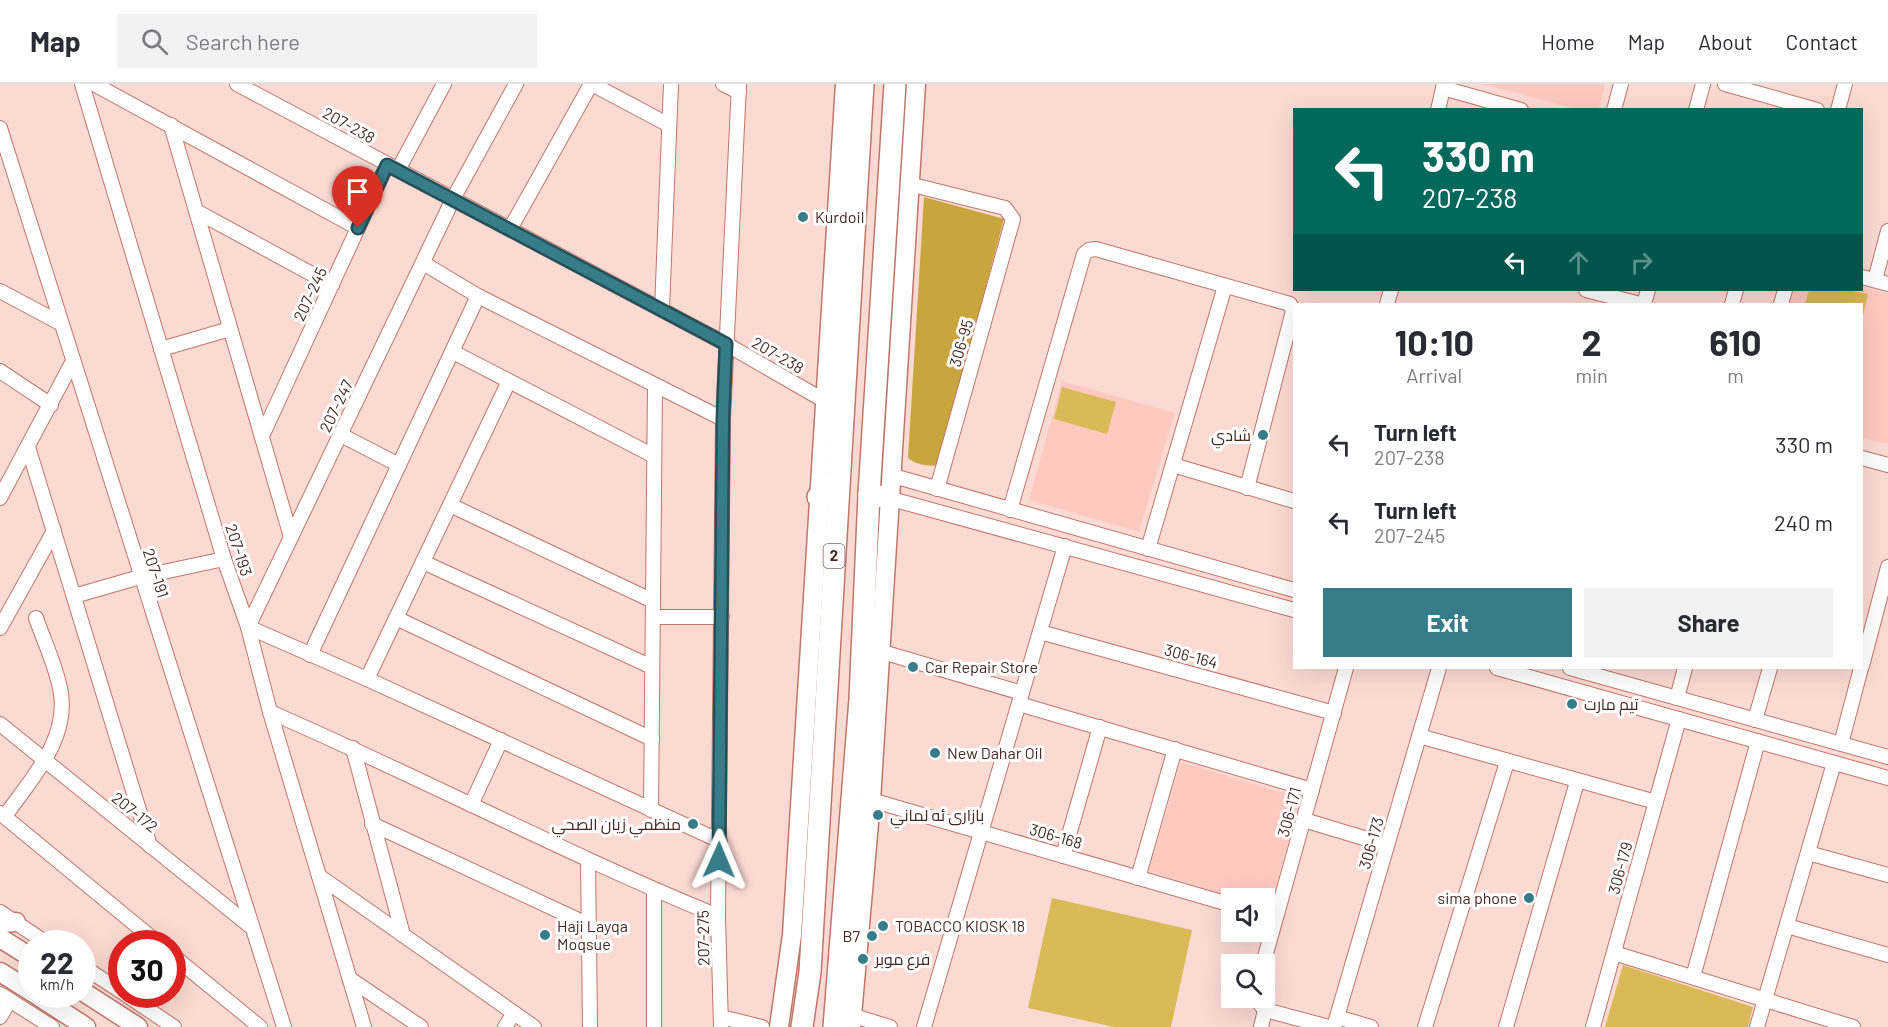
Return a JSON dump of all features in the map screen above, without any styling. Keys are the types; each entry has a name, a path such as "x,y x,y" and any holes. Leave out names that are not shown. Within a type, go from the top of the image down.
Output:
{"highway":[{"name":"2","path":"802,1027 810,972 828,498 850,288 863,84"},
{"name":"2","path":"844,1020 862,797 879,485 883,289 896,84"},
{"path":"854,228 858,237 869,243 882,238 886,230"},
{"path":"850,288 854,278 867,273 877,277 883,289"}],"main road":[{"path":"779,1027 792,935 828,498 825,401 845,84"},
{"path":"862,797 879,651 879,485 909,184 916,84"},
{"path":"0,938 18,949"},
{"path":"0,972 18,983"},
{"path":"96,1000 138,1027"},
{"path":"56,1008 86,1027"}],"street":[{"name":"207-193","path":"82,84 224,559 248,627 270,712 364,1027"},
{"path":"94,84 358,228"},
{"name":"207-238","path":"237,84 662,309 825,401"},
{"name":"207-245","path":"262,436 358,228 444,84"},
{"name":"207-247","path":"248,627 453,199 516,84"},
{"path":"510,229 592,84 669,125"},
{"path":"662,309 671,84"},
{"path":"723,84 739,88"},
{"path":"1615,108 1621,84"},
{"path":"1697,108 1703,84"},
{"path":"1725,84 1810,108"},
{"path":"1839,108 1845,84"},
{"path":"1438,108 1444,86 1515,108"},
{"name":"207-275","path":"721,1022 718,916 723,419 739,88"},
{"path":"171,126 291,537"},
{"name":"207-191","path":"0,128 72,363 284,1027"},
{"name":"306-95","path":"909,184 1005,208 1012,214 1012,224 937,489"},
{"path":"196,211 332,285"},
{"path":"1875,280 1888,231"},
{"path":"1010,510 1084,254 1096,249 1285,301 1293,311 1246,488"},
{"path":"423,263 478,296 723,419"},
{"path":"1148,549 1225,286"},
{"path":"0,291 60,323"},
{"path":"1590,291 1638,303"},
{"path":"310,656 478,296"},
{"path":"161,349 230,329"},
{"path":"453,352 654,456"},
{"path":"0,498 72,363"},
{"path":"0,371 51,405"},
{"path":"368,679 509,381"},
{"path":"651,810 655,385"},
{"path":"341,435 399,465"},
{"path":"28,447 150,846"},
{"path":"1863,458 1888,465"},
{"path":"1173,465 1293,501"},
{"path":"879,485 937,489 1293,590"},
{"path":"879,485 1065,546 1293,610"},
{"path":"450,505 653,601"},
{"path":"0,627 54,531"},
{"path":"924,1027 1065,546"},
{"path":"74,596 140,577 224,559"},
{"path":"423,562 652,667"},
{"path":"1863,660 1888,567"},
{"path":"653,617 722,617"},
{"path":"36,618 61,690 60,725 45,760 2,814 142,930"},
{"path":"396,618 652,739"},
{"path":"248,627 310,656 368,679 720,841"},
{"name":"306-164","path":"1040,632 1334,713"},
{"path":"879,651 1100,727 1312,790"},
{"name":"306-171","path":"1275,904 1304,820 1346,669"},
{"name":"306-173","path":"1333,1024 1439,669"},
{"path":"1507,669 1888,778"},
{"path":"1574,669 1888,757"},
{"path":"1677,698 1685,669"},
{"path":"1755,720 1770,669"},
{"path":"1841,744 1860,669"},
{"path":"270,712 353,748 588,861 718,916"},
{"name":"306-179","path":"1593,1027 1679,719"},
{"name":"207-172","path":"0,724 250,926"},
{"path":"1063,856 1100,727"},
{"path":"1419,736 1577,782 1656,802"},
{"path":"471,805 501,740"},
{"path":"1693,977 1758,741"},
{"path":"353,748 403,935"},
{"path":"1138,878 1175,749"},
{"path":"1425,1027 1507,762"},
{"path":"1757,1027 1834,763"},
{"path":"1506,1027 1577,782"},
{"name":"306-168","path":"862,797 1221,902"},
{"path":"1304,820 1387,845"},
{"path":"372,824 589,925"},
{"path":"1808,853 1888,874"},
{"path":"588,861 590,1027"},
{"path":"319,876 534,1027"},
{"path":"654,890 654,1027"},
{"path":"0,912 8,922 23,930"},
{"path":"1787,926 1888,955"},
{"path":"1614,953 1846,1026"},
{"path":"186,966 260,1027"},
{"path":"350,979 421,1027"},
{"path":"0,1017 5,997 52,1027"},
{"path":"146,1008 174,1027"},
{"path":"1261,1027 1265,1010 1333,1024 1371,1027"},
{"path":"505,1027 514,1013"},
{"path":"844,1020 890,1027"},
{"path":"721,1022 762,1027"}],"shaded area":[{"path":"1482,84 1605,84 1599,108 1572,108"},
{"path":"924,197 1004,219 938,465 934,466 918,463 908,458"},
{"path":"1863,286 1888,294 1888,444 1863,438 1863,303 1789,303 1793,291 1863,291"},
{"path":"1809,291 1854,291 1868,294 1863,316 1863,303 1805,303"},
{"path":"1062,381 1175,413 1139,532 1029,500"},
{"path":"1062,387 1116,402 1107,434 1054,419"},
{"path":"1181,762 1300,798 1275,890 1275,888 1221,888 1221,893 1149,871"},
{"path":"1052,898 1192,930 1171,1027 1114,1027 1028,1008"},
{"path":"1623,965 1753,1007 1748,1027 1605,1027"}],"place":[{"name":"Kurdoil","path":"803,217"},
{"name":"شادي","path":"1263,435"},
{"name":"Car Repair Store","path":"913,667"},
{"name":"تيم مارت","path":"1572,704"},
{"name":"New Dahar Oil","path":"935,753"},
{"name":"بازارى ئه لماني","path":"878,815"},
{"name":"منظمي زيان الصحي","path":"693,824"},
{"name":"sima phone","path":"1529,898"},
{"name":"TOBACCO KIOSK 18","path":"883,926"},
{"name":"Haji Layqa Moqsue","path":"545,935"},
{"name":"B7","path":"872,936"},
{"name":"فرع موبر","path":"863,959"}],"route":[{"path":"358,228 387,165 726,344 723,419 719,860"}]}
